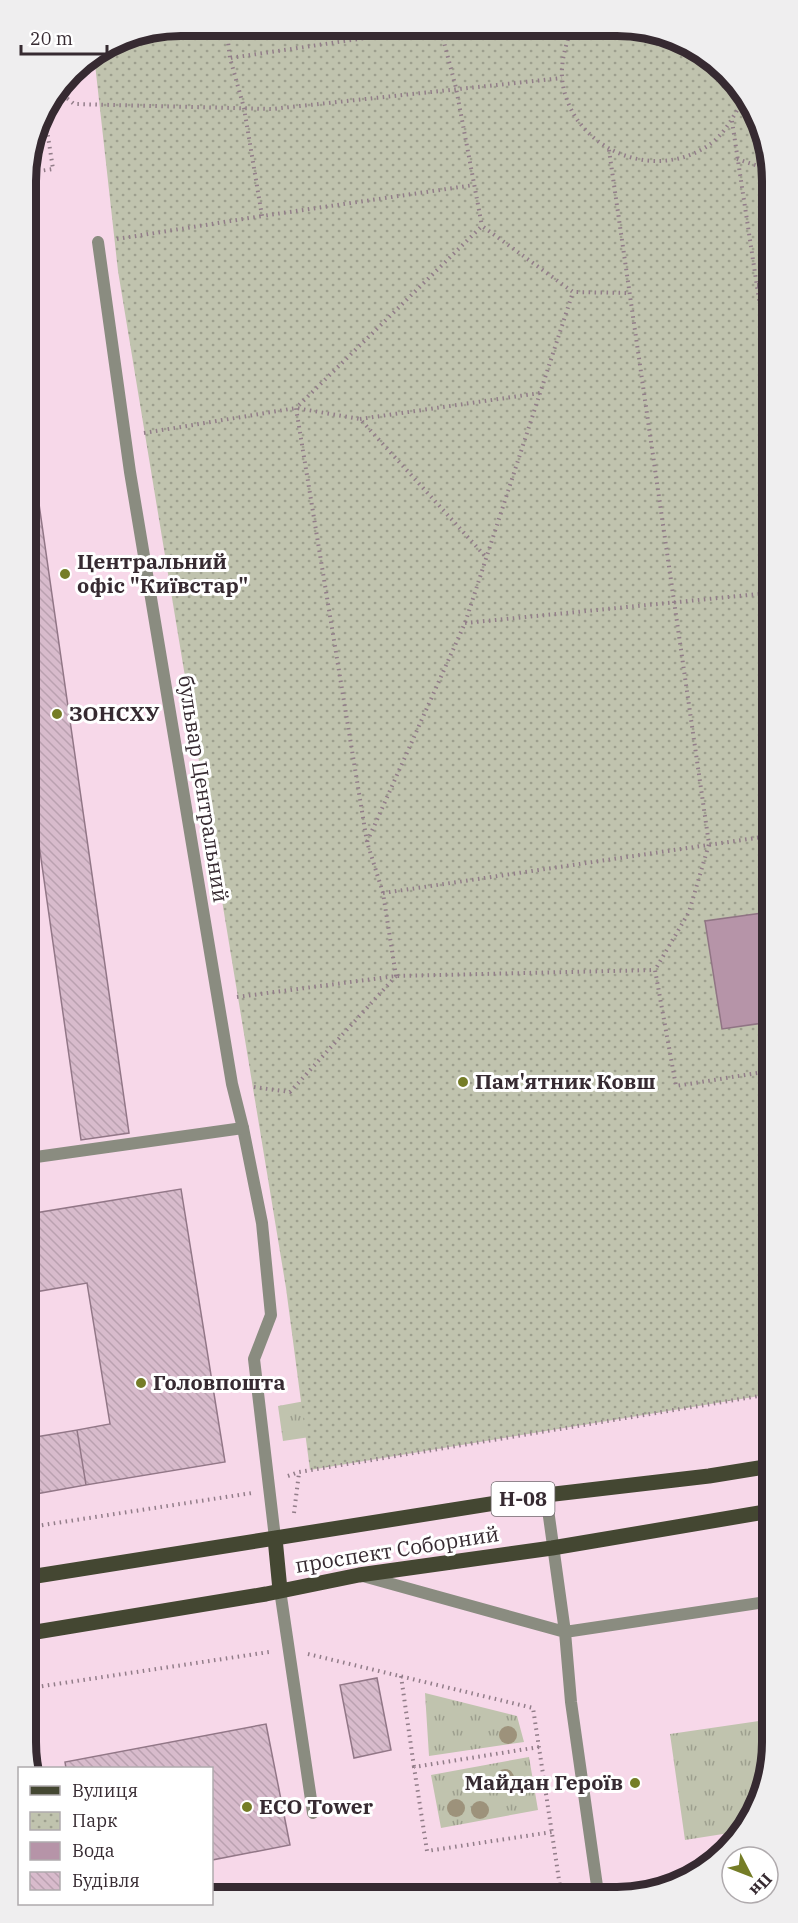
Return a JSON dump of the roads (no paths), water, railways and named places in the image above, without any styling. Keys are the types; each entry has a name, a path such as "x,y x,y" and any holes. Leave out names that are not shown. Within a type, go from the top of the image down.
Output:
{"main road":[{"name":"проспект Соборний","path":"36,1576 546,1495 762,1467"},
{"name":"проспект Соборний","path":"36,1632 359,1575 552,1548 762,1513"},
{"path":"275,1538 280,1590"}],"street":[{"name":"бульвар Центральний","path":"98,242 126,436 232,1084 262,1223 271,1315 254,1359 275,1538"},
{"path":"36,1157 243,1128"},
{"path":"546,1495 565,1632 571,1702 597,1887"},
{"path":"359,1575 565,1632 762,1602"},
{"path":"280,1590 313,1813"}],"water":[{"path":"762,913 762,1023 722,1029 705,921"}],"place":[{"name":"Центральний офіс \"Київстар\"","path":"65,574"},
{"name":"ЗОНСХУ","path":"57,714"},
{"name":"Пам'ятник Ковш","path":"463,1082"},
{"name":"Головпошта","path":"141,1383"},
{"name":"Майдан Героїв","path":"635,1783"},
{"name":"ECO Tower","path":"247,1807"}]}
